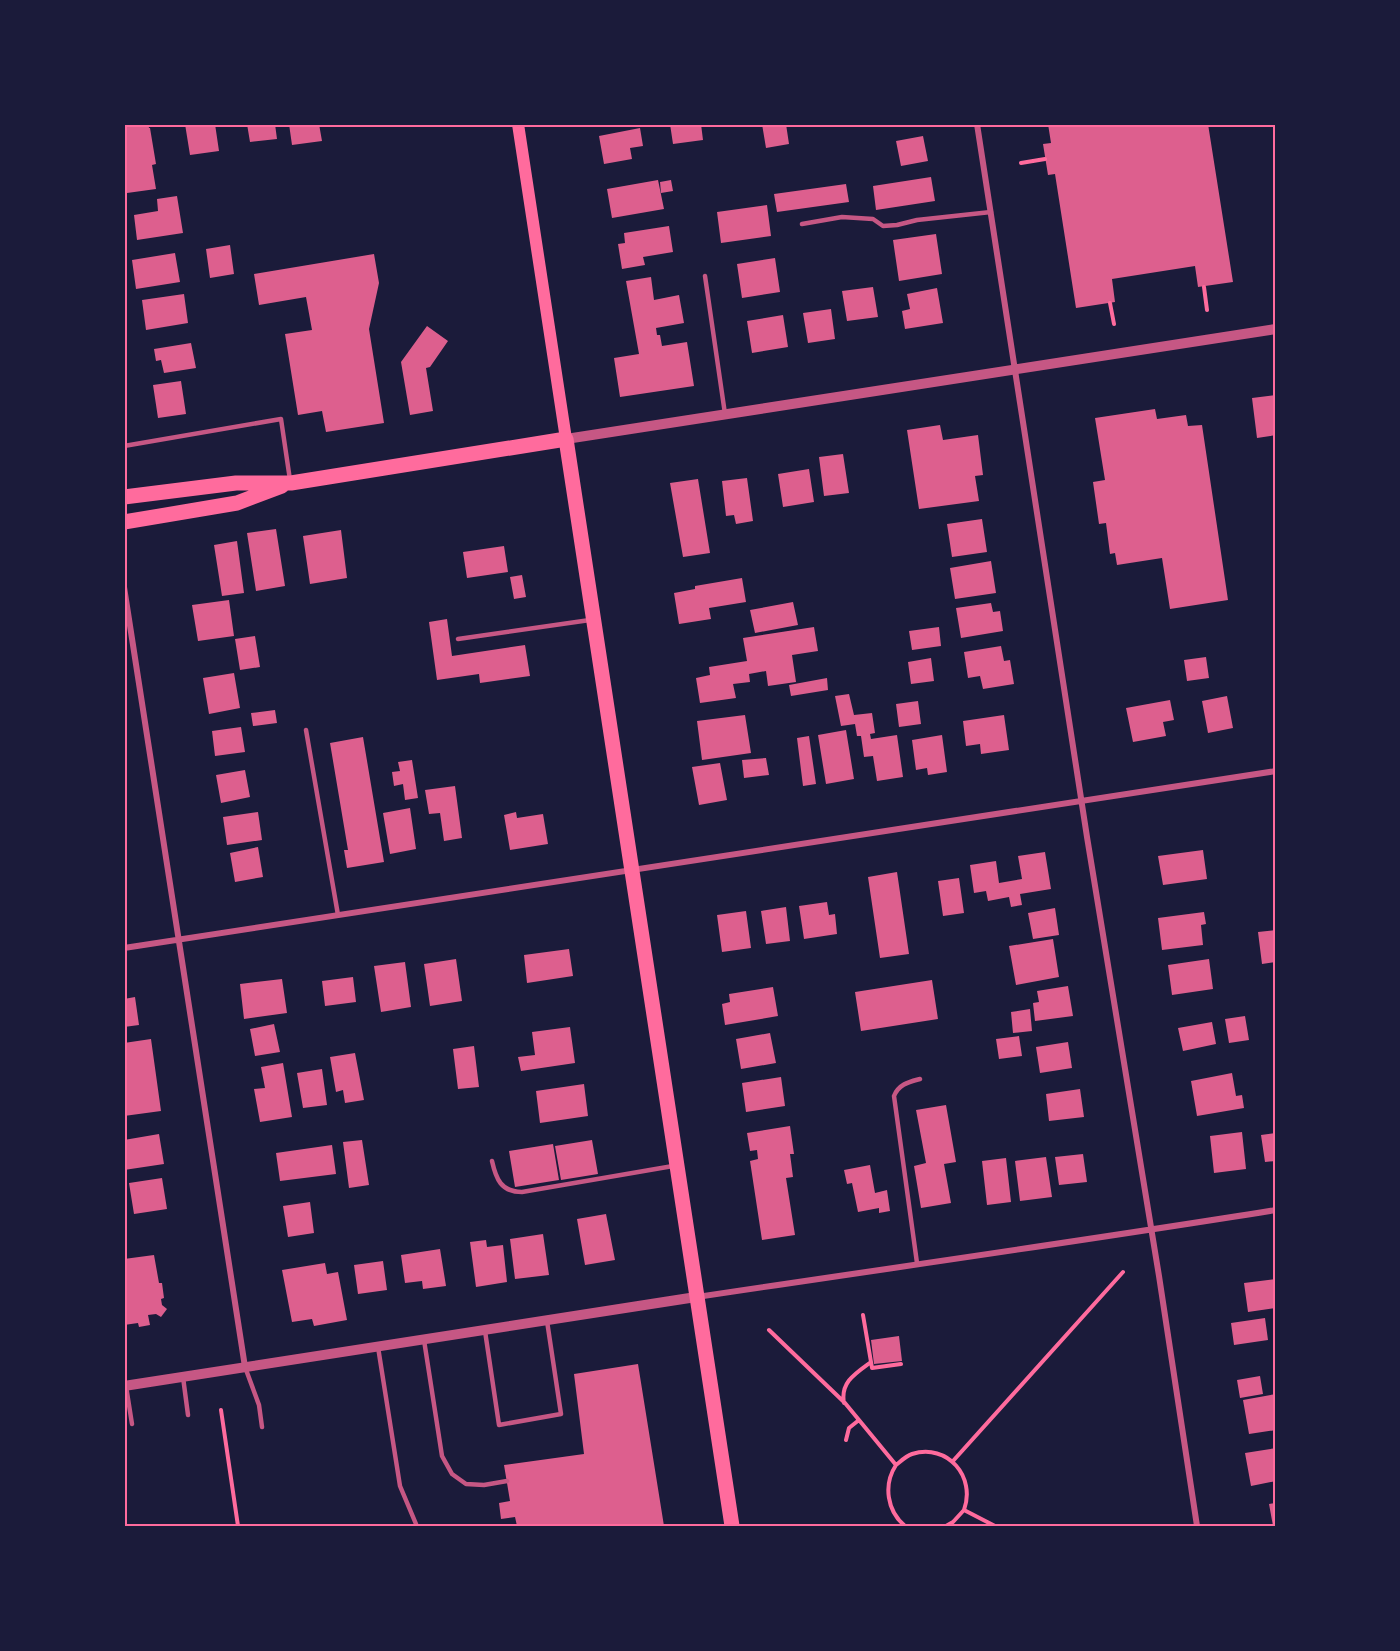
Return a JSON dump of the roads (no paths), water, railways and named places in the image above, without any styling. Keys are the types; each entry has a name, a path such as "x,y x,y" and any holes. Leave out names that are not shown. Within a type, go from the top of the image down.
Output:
{"main road":[{"path":"518,124 732,1527"},
{"path":"124,497 236,483 291,483 566,439"},
{"path":"124,522 237,503 291,483"}],"street":[{"path":"977,124 1081,800 1197,1527"},
{"path":"566,439 1275,329"},
{"path":"124,587 245,1367"},
{"path":"124,948 1275,771"},
{"path":"125,1386 1275,1210"}],"lane":[{"path":"802,224 842,217 873,219 883,226 991,212"},
{"path":"705,276 725,414"},
{"path":"124,446 280,419 291,483"},
{"path":"458,639 593,619"},
{"path":"306,730 338,915"},
{"path":"917,1263 894,1096 902,1084 920,1079"},
{"path":"492,1161 500,1184 508,1191 522,1192 676,1165"},
{"path":"485,1331 499,1425 561,1414 547,1321"},
{"path":"424,1340 442,1456 452,1474 466,1484 484,1485 507,1481"},
{"path":"378,1347 400,1486 416,1524"},
{"path":"245,1367 259,1404 262,1427"},
{"path":"183,1377 188,1415"},
{"path":"125,1386 132,1424"}]}
